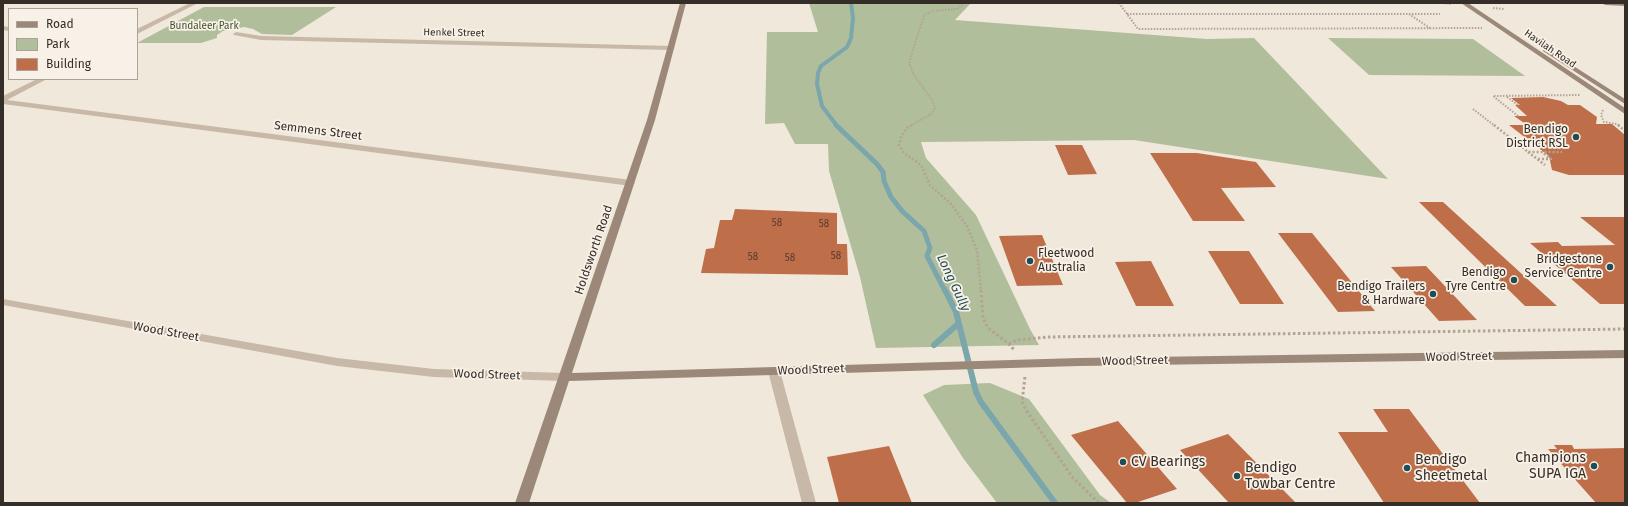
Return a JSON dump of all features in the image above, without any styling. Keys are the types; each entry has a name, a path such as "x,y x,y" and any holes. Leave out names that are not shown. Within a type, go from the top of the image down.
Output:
{"street":[{"path":"138,32 195,3"},
{"name":"Holdsworth Road","path":"522,503 630,183 672,48 683,3"},
{"name":"Havilah Road","path":"1464,3 1625,112"},
{"name":"Havilah Road","path":"1473,3 1625,102"},
{"path":"1605,3 1625,4"},
{"name":"Henkel Street","path":"236,34 261,38 672,48"},
{"path":"3,99 41,80"},
{"name":"Semmens Street","path":"3,102 630,183"},
{"name":"Wood Street","path":"3,302 337,362 434,373 565,377 983,364 1625,354"},
{"path":"774,371 808,503"}],"path":[{"path":"964,3 957,9 933,11 924,15 908,63 914,75 933,101 935,108 931,114 907,128 901,137 899,146 904,153 921,165 930,185 951,204 966,226 977,250 983,318 988,328 1009,344 1015,351"},
{"path":"1119,3 1393,3"},
{"path":"1119,3 1138,29 1500,28"},
{"path":"1487,8 1504,9"},
{"path":"1126,14 1440,14"},
{"path":"1408,14 1430,28"},
{"path":"1518,116 1492,96 1584,95"},
{"path":"1506,96 1518,105"},
{"path":"1473,109 1545,165"},
{"path":"1605,109 1602,112 1604,122 1617,124 1625,131"},
{"path":"1528,152 1562,152"},
{"path":"1538,159 1551,159 1542,152"},
{"path":"1009,344 1017,340 1047,337 1625,329"},
{"path":"1025,377 1022,402 1026,410 1073,478 1099,503"}],"green space":[{"path":"809,3 971,3 955,20 1207,39 1254,38 1388,179 1134,140 921,142 926,158 976,215 1039,345 876,348 860,277 829,171 828,144 795,144 784,123 765,124 767,32 818,32"},
{"name":"Bundaleer Park","path":"204,7 336,7 292,35 262,34 253,29 244,27 223,31 217,35 217,38 201,43 138,42"},
{"path":"1328,38 1473,39 1525,76 1369,75"},
{"path":"990,383 1029,399 1100,495 1111,503 997,503 963,458 923,395 944,385"}],"building":[{"name":"Bendigo District RSL","path":"1543,97 1561,101 1568,105 1580,105 1597,117 1596,124 1612,124 1625,135 1625,175 1569,175 1552,170 1549,156 1509,125 1527,125 1514,116 1527,116 1515,105 1520,105 1511,98"},
{"path":"1055,145 1082,145 1097,174 1068,175"},
{"path":"1150,153 1197,153 1256,162 1276,187 1221,188 1245,221 1193,221"},
{"path":"1419,202 1443,202 1557,306 1525,306"},
{"path":"735,209 837,213 837,244 847,244 848,275 701,273 706,249 714,248 720,220 732,220"},
{"path":"1580,217 1625,217 1625,304 1600,304 1530,243 1558,242 1562,246 1615,245"},
{"path":"1278,233 1312,233 1375,311 1338,312"},
{"name":"Fleetwood Australia","path":"1042,235 1063,285 1017,286 999,236"},
{"path":"1208,251 1249,251 1284,304 1240,304"},
{"path":"1151,261 1174,306 1136,306 1115,262"},
{"name":"Bendigo Trailers & Hardware","path":"1426,266 1477,320 1439,321 1391,267"},
{"name":"Bendigo Sheetmetal","path":"1373,409 1409,409 1480,503 1384,503 1338,432 1388,432"},
{"name":"CV Bearings","path":"1118,421 1177,489 1135,503 1127,503 1071,435"},
{"name":"Bendigo Towbar Centre","path":"1228,434 1296,503 1229,503 1180,450"},
{"name":"Champions SUPA IGA","path":"1554,445 1572,445 1574,449 1625,448 1625,503 1596,503 1548,449 1557,449"},
{"path":"889,446 912,503 839,503 827,457"}],"waterway":[{"name":"Long Gully","path":"837,126 822,106 817,84 818,73 821,66 847,47 851,38 853,18 851,3"},
{"name":"Long Gully","path":"837,126 877,164 883,172 884,181 891,197 902,211 924,231 930,248 927,256 945,291"},
{"name":"Long Gully","path":"945,290 956,312 976,392 981,402 1055,503"},
{"path":"934,345 958,324"}],"place":[{"name":"Bendigo District RSL","path":"1576,137"},
{"name":"Fleetwood Australia","path":"1030,261"},
{"name":"Bridgestone Service Centre","path":"1610,267"},
{"name":"Bendigo Tyre Centre","path":"1514,280"},
{"name":"Bendigo Trailers & Hardware","path":"1433,294"},
{"name":"CV Bearings","path":"1123,462"},
{"name":"Champions SUPA IGA","path":"1594,466"},
{"name":"Bendigo Sheetmetal","path":"1407,468"},
{"name":"Bendigo Towbar Centre","path":"1237,476"}]}
